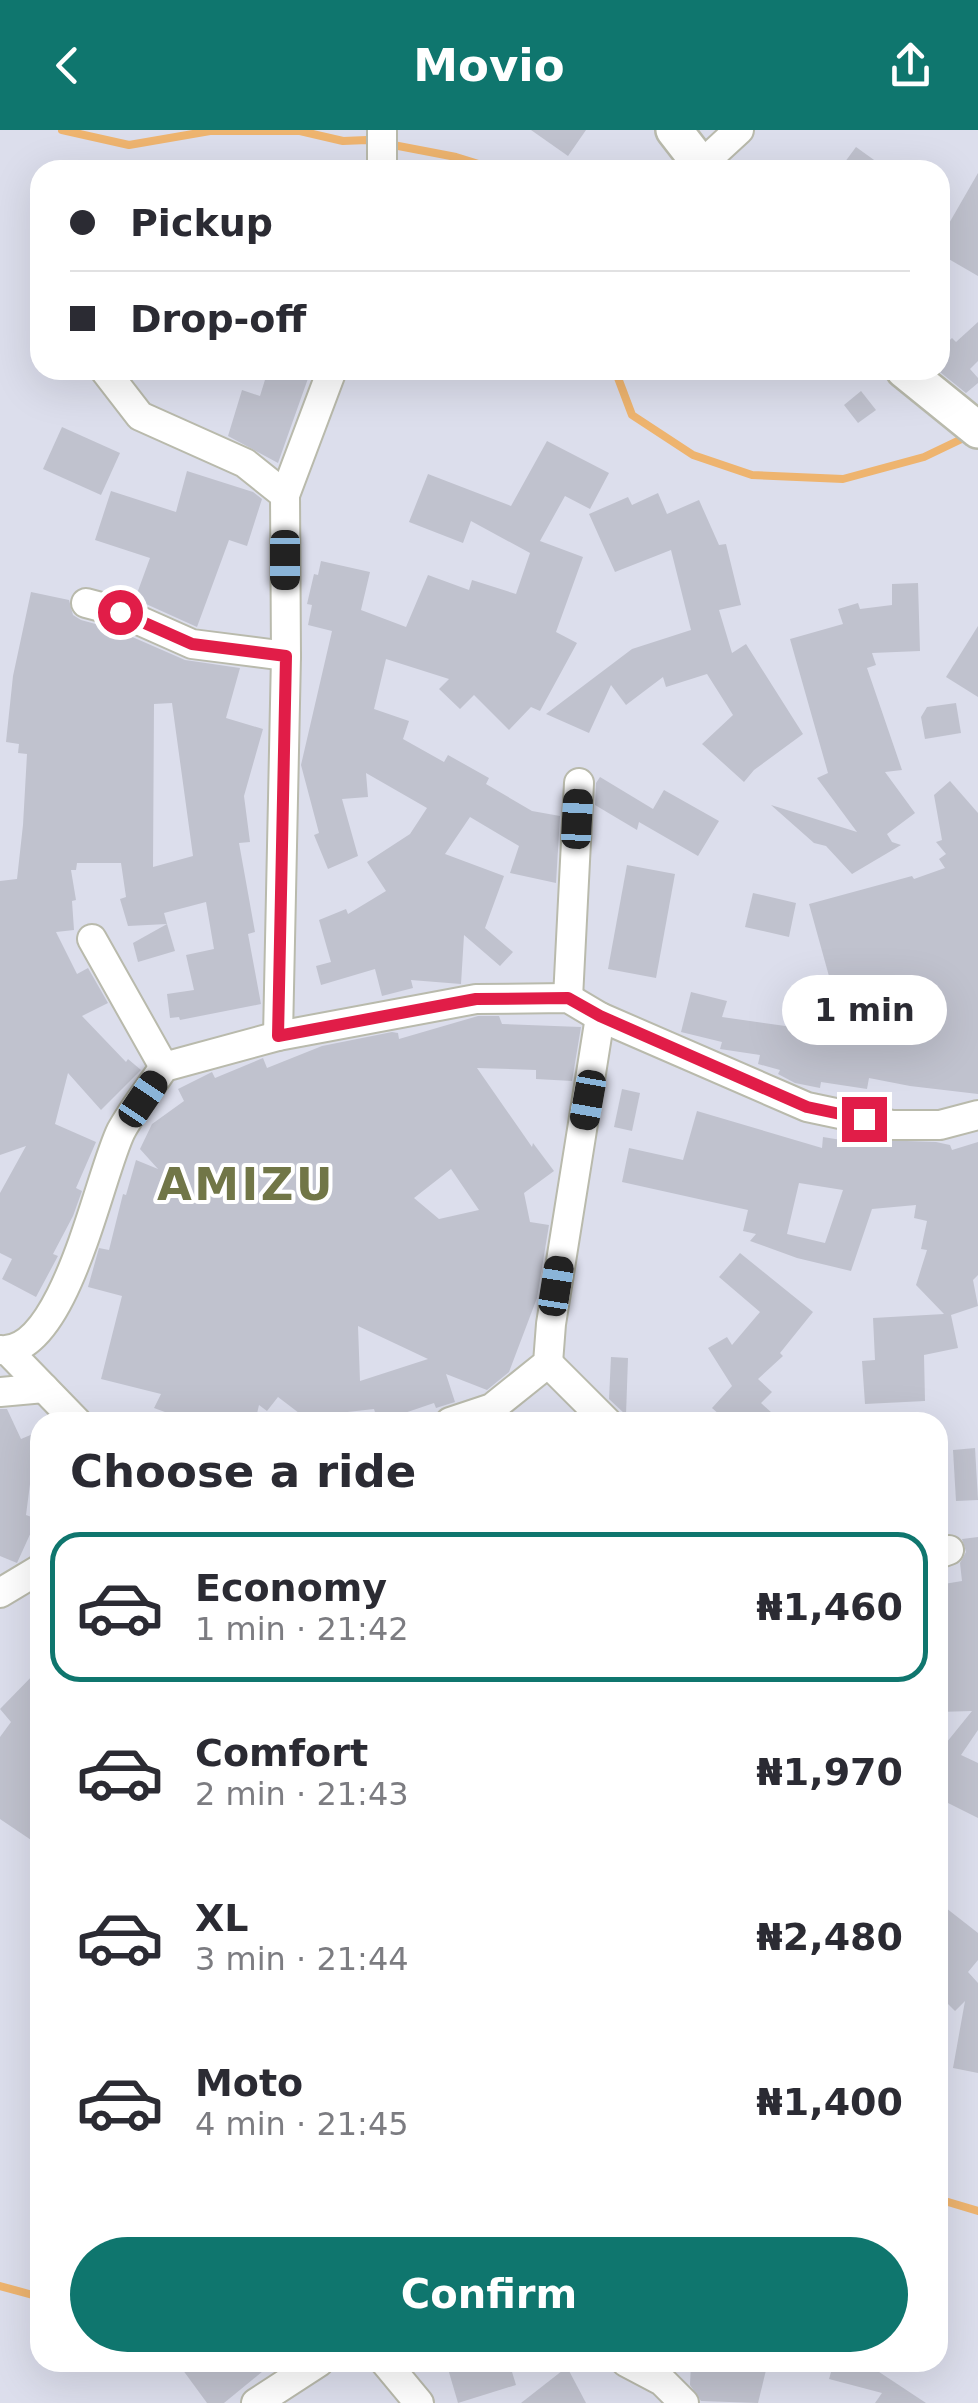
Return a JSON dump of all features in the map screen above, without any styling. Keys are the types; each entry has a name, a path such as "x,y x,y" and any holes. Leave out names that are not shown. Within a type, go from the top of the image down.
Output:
{"street":[{"path":"382,130 382,160"},
{"path":"674,130 698,160"},
{"path":"710,160 739,130"},
{"path":"112,380 140,416 244,462 285,495"},
{"path":"278,1036 286,656 285,495 328,380"},
{"path":"917,380 972,424"},
{"path":"86,603 120,612 192,644 286,656"},
{"path":"568,998 579,783"},
{"path":"92,939 164,1067"},
{"path":"67,1412 4,1350 30,1338 67,1288 121,1131 164,1067 278,1036 476,999 568,998 600,1016 807,1107 892,1125 940,1125 978,1116"},
{"path":"480,1412 492,1408 548,1363 600,1016"},
{"path":"548,1363 597,1412"},
{"path":"0,1392 44,1388"},
{"path":"0,1592 30,1574"},
{"path":"256,2403 304,2372"},
{"path":"393,2372 418,2403"},
{"path":"645,2372 662,2381 684,2403"}],"building":[{"path":"531,130 586,130 568,156"},
{"path":"856,147 874,160 846,160"},
{"path":"978,173 978,276 950,260 950,222"},
{"path":"978,322 978,361 970,369 978,383 966,393 950,380 950,340 956,342"},
{"path":"265,380 307,380 278,463 228,436 242,390 260,396"},
{"path":"861,391 876,410 858,423 844,405"},
{"path":"62,427 120,453 101,495 43,469"},
{"path":"547,441 609,473 590,509 565,496 540,541 583,557 556,632 577,643 540,711 531,707 509,730 474,695 460,709 439,689 449,679 386,659 374,709 409,721 403,739 444,762 448,755 489,778 486,784 532,811 560,816 556,883 510,873 519,846 470,817 445,854 504,876 485,928 513,952 500,966 464,935 461,984 411,980 413,988 382,996 375,969 321,985 316,966 331,962 319,920 346,909 348,914 386,891 367,862 410,834 427,808 366,773 368,797 342,799 358,856 328,869 314,835 319,833 301,765 332,631 308,625 312,605 307,604 314,574 318,575 321,561 370,572 361,610 406,627 428,575 469,590 472,580 516,594 530,553 471,521 463,543 409,522 428,474 511,506"},
{"path":"187,471 253,492 262,499 247,546 229,540 197,627 135,599 150,558 95,540 111,491 176,512"},
{"path":"658,493 667,514 699,500 719,545 726,544 741,605 719,610 732,653 746,644 803,734 744,782 702,744 733,715 707,674 666,687 663,677 626,705 611,685 589,733 546,714 632,649 691,630 671,550 615,572 589,514 628,497 632,505"},
{"path":"918,583 920,651 872,653 876,665 867,668 902,770 885,772 915,813 887,834 892,842 901,845 852,874 826,846 814,843 771,805 857,832 817,778 828,773 790,639 843,624 838,609 858,603 860,609 892,605 892,584"},
{"path":"31,592 69,600 73,615 81,620 114,629 185,660 240,668 226,718 263,729 244,796 250,842 239,843 255,932 248,934 261,1004 180,1020 170,1018 167,994 194,990 186,955 214,949 206,902 164,913 167,924 128,926 120,899 126,897 121,863 77,863 76,870 71,870 76,900 72,901 74,930 56,932 77,974 88,968 108,1003 82,1016 126,1062 128,1059 141,1070 101,1110 68,1073 55,1124 96,1142 76,1188 82,1191 73,1216 53,1254 58,1256 36,1297 2,1279 12,1259 0,1253 0,1193 26,1146 0,1155 0,881 17,879 27,754 18,753 19,744 6,742 13,676","holes":["172,703 193,856 153,867 154,704"]},
{"path":"978,626 978,697 946,677"},
{"path":"956,703 961,733 925,739 921,717 927,707"},
{"path":"600,777 653,809 664,790 719,821 698,856 639,822 637,830 595,805"},
{"path":"950,781 978,813 978,1094 869,1078 867,1089 821,1082 820,1088 795,1083 778,1074 780,1070 758,1064 760,1055 720,1049 722,1042 681,1032 691,992 727,1001 722,1017 807,1029 812,984 832,987 809,904 945,868 939,859 946,854 936,842 942,840 934,795"},
{"path":"627,865 675,874 656,978 608,969"},
{"path":"753,893 796,903 789,937 745,927"},
{"path":"167,924 175,951 138,962 133,943"},
{"path":"478,1016 499,1016 502,1024 581,1027 572,1081 536,1079 536,1070 477,1068 532,1147 533,1143 554,1171 524,1193 530,1222 549,1225 537,1298 509,1372 487,1390 446,1374 455,1402 436,1408 434,1403 407,1412 298,1412 278,1397 267,1411 259,1405 257,1412 165,1412 154,1408 161,1394 101,1379 122,1296 88,1287 99,1248 109,1250 136,1160 158,1169 140,1149 152,1124 184,1101 178,1089 212,1072 215,1078 263,1058 267,1068 322,1046 398,1033 399,1039","holes":["451,1169 479,1210 439,1219 414,1198","358,1326 428,1359 360,1381"]},
{"path":"622,1089 640,1093 632,1131 614,1127"},
{"path":"697,1111 822,1148 823,1137 878,1146 877,1140 936,1142 950,1145 952,1150 978,1142 978,1275 973,1280 978,1306 951,1315 958,1348 924,1355 925,1401 865,1404 862,1361 875,1360 873,1318 944,1314 916,1285 927,1250 921,1249 927,1221 914,1218 916,1205 872,1209 851,1271 750,1241 756,1234 743,1231 748,1210 622,1182 629,1148 683,1160","holes":["799,1183 843,1190 825,1243 787,1234"]},
{"path":"740,1253 813,1312 780,1353 783,1356 758,1379 772,1392 761,1403 771,1412 717,1412 712,1408 732,1386 708,1348 727,1337 732,1345 760,1312 719,1277"},
{"path":"611,1357 628,1358 626,1412 609,1399"},
{"path":"0,1409 7,1409 21,1439 30,1435 26,1515 30,1516 30,1534 17,1563 0,1556"},
{"path":"975,1448 978,1500 956,1501 953,1450"},
{"path":"978,1537 978,1730 961,1755 978,1763 978,1818 948,1803 948,1741 972,1711 948,1712 948,1583 962,1581 960,1563 966,1552 962,1539"},
{"path":"30,1678 30,1839 0,1819 0,1737 11,1722 0,1709"},
{"path":"948,1910 978,1933 978,1960 968,1972 978,1983 978,2073 953,2068 965,2001 955,2011 948,2004"},
{"path":"184,2372 262,2372 224,2403 207,2403"},
{"path":"449,2372 512,2372 516,2385 458,2403"},
{"path":"561,2372 570,2372 586,2403 521,2403"},
{"path":"691,2372 766,2372 758,2403 701,2401 690,2385"},
{"path":"831,2372 879,2372 926,2403 875,2403 882,2393 829,2379"}],"waterway":[{"path":"62,130 129,145 210,131 300,131 466,160"},
{"path":"619,380 632,415 693,455 752,475 843,479 924,457 970,435"},
{"path":"948,2202 978,2211"},
{"path":"0,2286 30,2294"}],"district":[{"name":"AMIZU","path":"246,1184"}],"route":[{"path":"120,612 192,644 286,656 278,1036 476,999 568,998 600,1016 807,1107 864,1119"}]}
